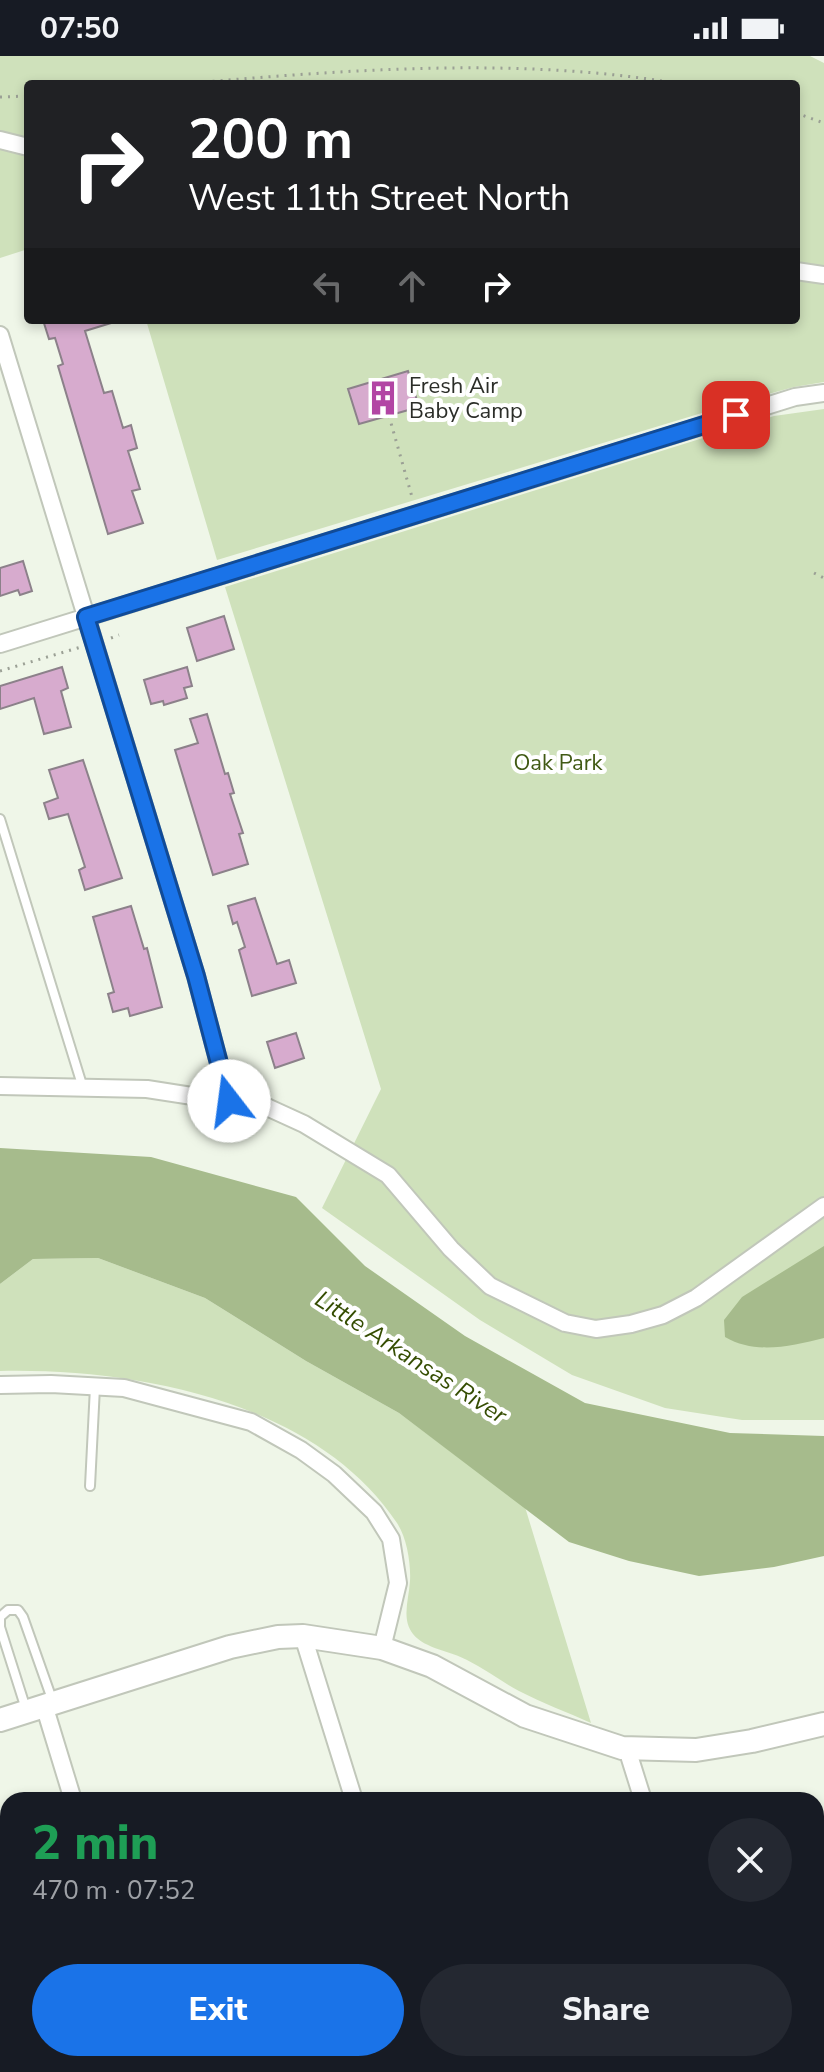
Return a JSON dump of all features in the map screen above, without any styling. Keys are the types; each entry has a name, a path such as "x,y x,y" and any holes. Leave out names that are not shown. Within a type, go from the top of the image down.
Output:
{"street":[{"path":"0,140 24,146"},
{"path":"800,272 824,275"},
{"path":"0,335 196,976 229,1101"},
{"path":"0,644 795,397 824,393"},
{"path":"0,1086 147,1089 269,1108 349,1149 388,1175 451,1249 490,1286 565,1323 596,1329 663,1315 696,1298 824,1206"},
{"path":"0,1385 124,1388 251,1422 301,1450 334,1474 374,1512 391,1539 398,1583 382,1648"},
{"path":"303,1636 352,1792"},
{"path":"0,1720 230,1647 278,1637 303,1636 382,1648 432,1666 525,1716 627,1749 696,1750 824,1724"},
{"path":"41,1706 70,1792"},
{"path":"627,1749 640,1792"}],"lane":[{"path":"0,819 83,1088"},
{"path":"90,1486 95,1387"},
{"path":"8,1610 18,1610 23,1617 41,1706 0,1627 0,1617 8,1610"}],"path":[{"path":"224,80 394,64 517,63 583,68 656,80"},
{"path":"0,97 24,96"},
{"path":"800,114 824,123"},
{"path":"389,416 414,505"},
{"path":"814,573 824,578"},
{"path":"0,671 119,635"}],"green space":[{"path":"0,56 810,56 824,63 824,382 725,406 217,560 147,324 800,324 800,80 24,80 24,250 0,258"},
{"name":"Oak Park","path":"824,409 824,1420 742,1420 665,1408 572,1375 480,1320 322,1208 381,1089 225,587 774,416"},
{"path":"98,1258 205,1298 306,1361 399,1413 525,1507 591,1723 528,1695 467,1660 424,1643 413,1634 407,1622 409,1559 400,1529 362,1481 320,1447 271,1421 219,1400 164,1386 108,1376 0,1371 0,1284 33,1259"}],"water":[{"name":"Little Arkansas River","path":"0,1148 151,1157 296,1197 365,1266 465,1336 585,1403 730,1433 824,1436 824,1556 774,1567 699,1576 629,1561 569,1542 399,1413 306,1361 205,1298 98,1258 33,1259 0,1284"},
{"path":"824,1246 824,1338 786,1346 761,1347 737,1343 725,1337 724,1320 742,1297"}],"building":[{"path":"44,324 108,324 85,331 104,393 112,391 123,428 131,425 137,448 128,451 140,489 132,491 143,523 108,534 58,366 63,364 55,338 49,339"},
{"name":"Fresh Air Baby Camp","path":"408,371 419,407 359,424 348,389"},
{"path":"23,561 32,591 20,595 18,590 0,596 0,568"},
{"path":"224,616 234,649 197,661 187,628"},
{"path":"62,667 68,688 61,691 71,727 44,734 34,698 0,709 0,686"},
{"path":"187,667 192,686 184,688 187,698 164,705 163,701 151,704 144,680"},
{"path":"207,714 234,793 230,794 243,833 239,834 248,864 213,875 175,750 198,743 190,719"},
{"path":"83,760 122,878 85,890 79,870 85,867 68,814 49,819 44,803 58,798 49,770"},
{"path":"255,898 277,964 289,960 296,983 252,996 239,950 245,947 228,906"},
{"path":"131,906 144,949 147,948 162,1007 130,1016 128,1008 113,1012 108,994 114,992 93,917"},
{"path":"296,1033 304,1058 275,1068 267,1042"}],"place":[{"name":"Fresh Air Baby Camp","path":"383,398"}],"route":[{"path":"229,1101 196,976 86,617 736,415"}]}
